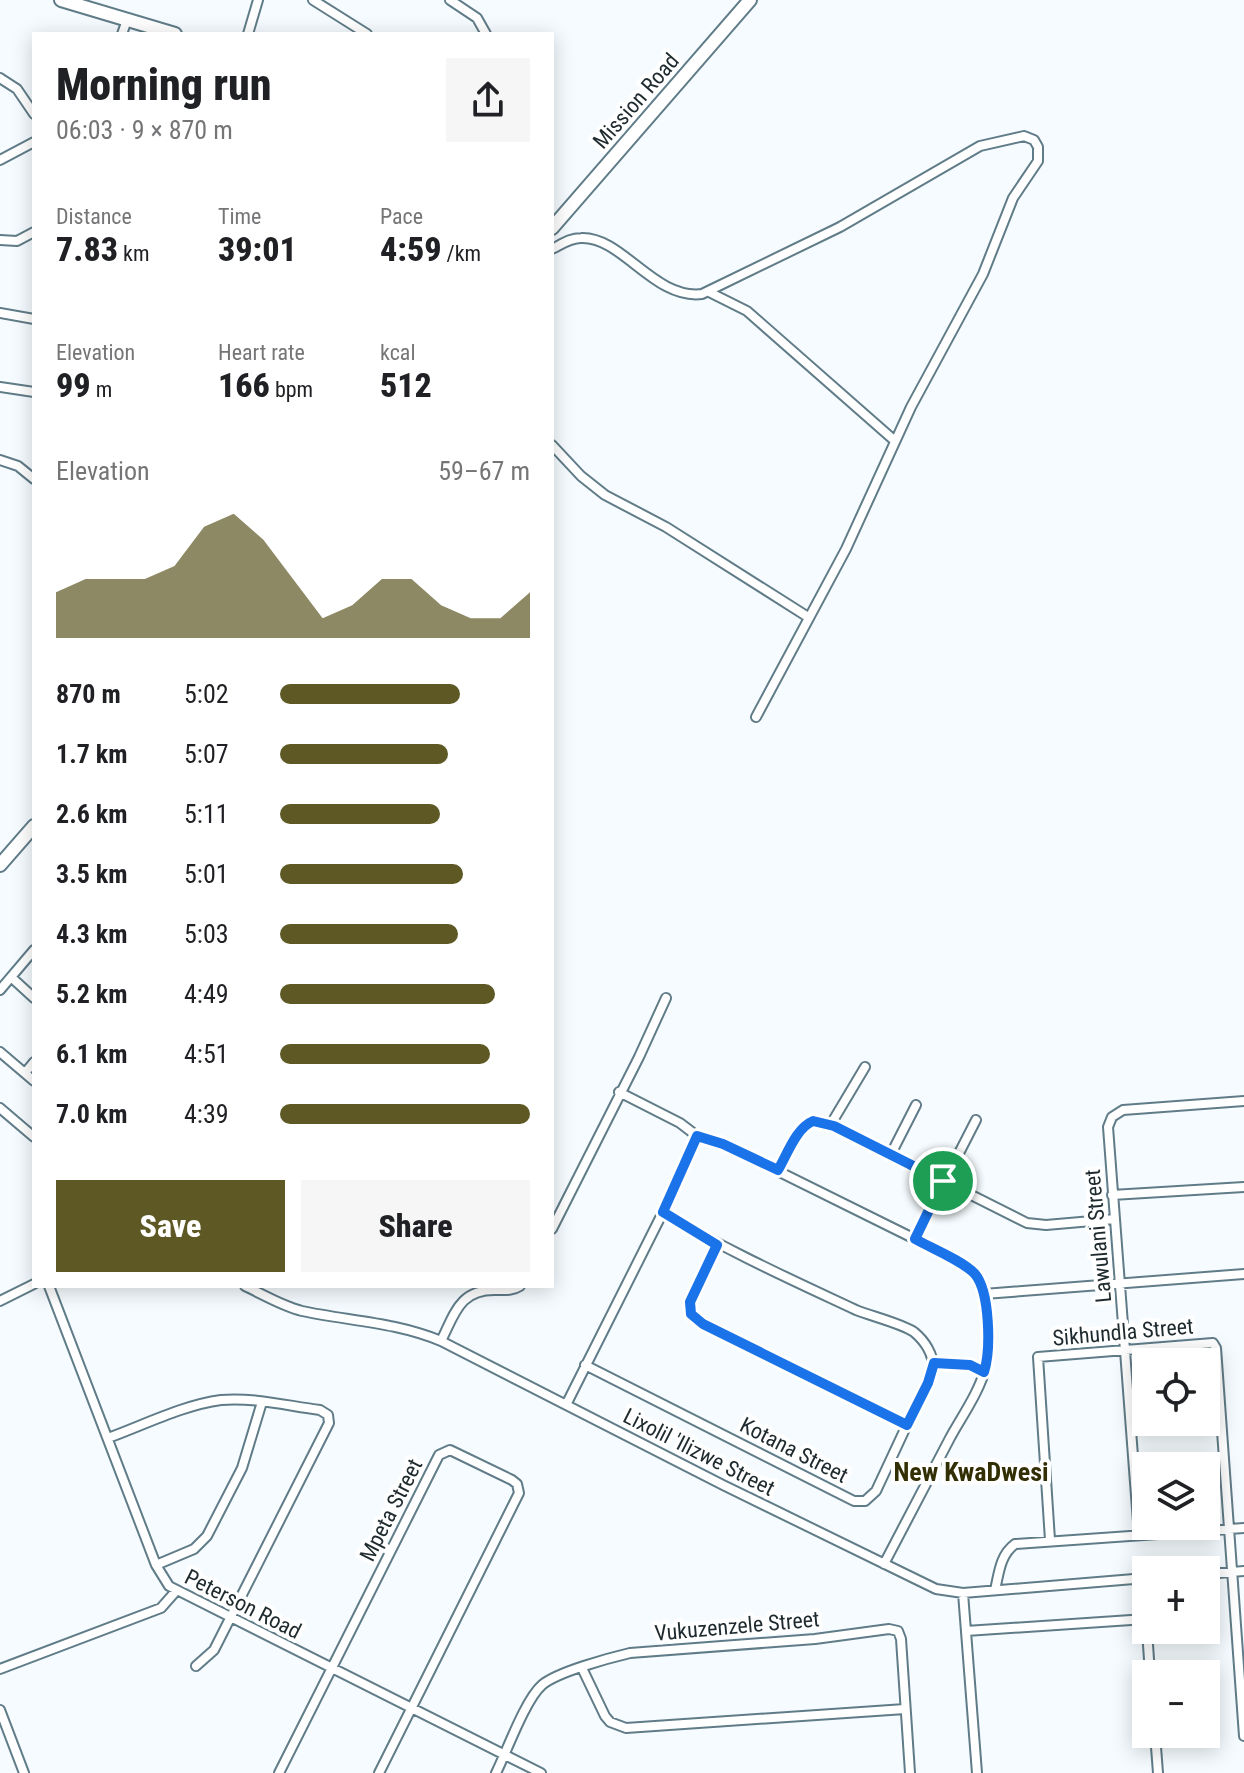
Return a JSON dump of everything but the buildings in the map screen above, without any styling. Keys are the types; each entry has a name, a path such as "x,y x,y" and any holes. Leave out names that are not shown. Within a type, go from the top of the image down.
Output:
{"street":[{"path":"61,0 168,32"},
{"path":"249,32 258,0"},
{"path":"313,0 364,32"},
{"path":"450,0 477,18 485,32"},
{"name":"Mission Road","path":"554,226 750,0"},
{"path":"123,32 127,20"},
{"path":"0,78 17,89 32,111"},
{"path":"554,248 568,240 590,239 603,244 660,284 686,294 709,292 840,227 980,146 1013,137 1029,137 1038,147 1038,161 1013,198 983,274 911,407 846,549 756,717"},
{"path":"0,160 32,143"},
{"path":"0,240 17,241 32,233"},
{"path":"709,292 747,311 895,441"},
{"path":"0,313 32,319"},
{"path":"0,387 32,392"},
{"path":"554,447 581,476 605,495 666,527 808,617"},
{"path":"0,460 12,462 32,477"},
{"path":"0,865 32,828"},
{"path":"0,990 32,952"},
{"path":"11,977 32,996"},
{"path":"554,1225 666,998"},
{"path":"0,1052 32,1079"},
{"path":"25,1073 32,1064"},
{"path":"831,1124 865,1067"},
{"path":"619,1092 680,1123 697,1136 723,1144 778,1170 972,1271 984,1294 987,1343 984,1372 884,1564"},
{"name":"Lawulani Street","path":"1133,1452 1112,1195 1110,1122 1115,1113 1123,1110 1244,1101"},
{"path":"891,1154 916,1105"},
{"path":"0,1108 32,1135"},
{"path":"915,1239 976,1120"},
{"path":"778,1170 805,1124 813,1121 831,1124 1033,1224 1115,1219"},
{"path":"566,1405 663,1212 697,1136"},
{"path":"1112,1195 1244,1187"},
{"path":"663,1212 717,1245 858,1310 913,1331 934,1363 970,1365 984,1372"},
{"path":"717,1245 690,1302 693,1317 907,1425"},
{"path":"984,1294 1244,1274"},
{"path":"0,1301 32,1285"},
{"name":"Peterson Road","path":"50,1288 163,1579 176,1591 541,1773"},
{"name":"Lixolil 'Ilizwe Street","path":"249,1288 303,1311 403,1326 441,1341 936,1589 963,1593 1132,1579"},
{"path":"441,1341 462,1299 482,1290 516,1288"},
{"name":"Sikhundla Street","path":"1050,1540 1038,1357 1213,1343 1216,1348 1244,1736"},
{"name":"Kotana Street","path":"585,1365 854,1501 865,1501 874,1495 928,1383 934,1363"},
{"path":"108,1438 211,1402 235,1400 320,1410 326,1412 329,1419 212,1655 196,1666"},
{"path":"156,1565 194,1549 207,1536 242,1468 262,1402"},
{"name":"Mpeta Street","path":"331,1669 439,1455 446,1450 456,1452 512,1480 517,1484 519,1493 411,1709"},
{"path":"1220,1530 1244,1528"},
{"path":"995,1590 1002,1562 1011,1547 1050,1540 1132,1535"},
{"path":"1220,1573 1244,1571"},
{"path":"0,1669 161,1608 176,1591"},
{"path":"963,1593 977,1773"},
{"path":"966,1631 1132,1620"},
{"name":"Vukuzenzele Street","path":"496,1773 537,1690 551,1679 630,1653 815,1639 889,1629 898,1631 901,1639 910,1773"},
{"path":"582,1668 605,1716 610,1722 626,1728 905,1709"},
{"path":"279,1773 331,1669"},
{"path":"379,1773 411,1709"},
{"path":"0,1710 24,1773"},
{"path":"1156,1748 1158,1773"}],"district":[{"name":"New KwaDwesi","path":"971,1472"}],"route":[{"path":"819,1121 943,1181 915,1239 972,1271 977,1277 984,1294 987,1360 984,1372 970,1365 934,1363 928,1383 907,1425 703,1324 691,1314 690,1302 717,1245 663,1212 697,1136 723,1144 778,1170 805,1124 819,1121"}]}
